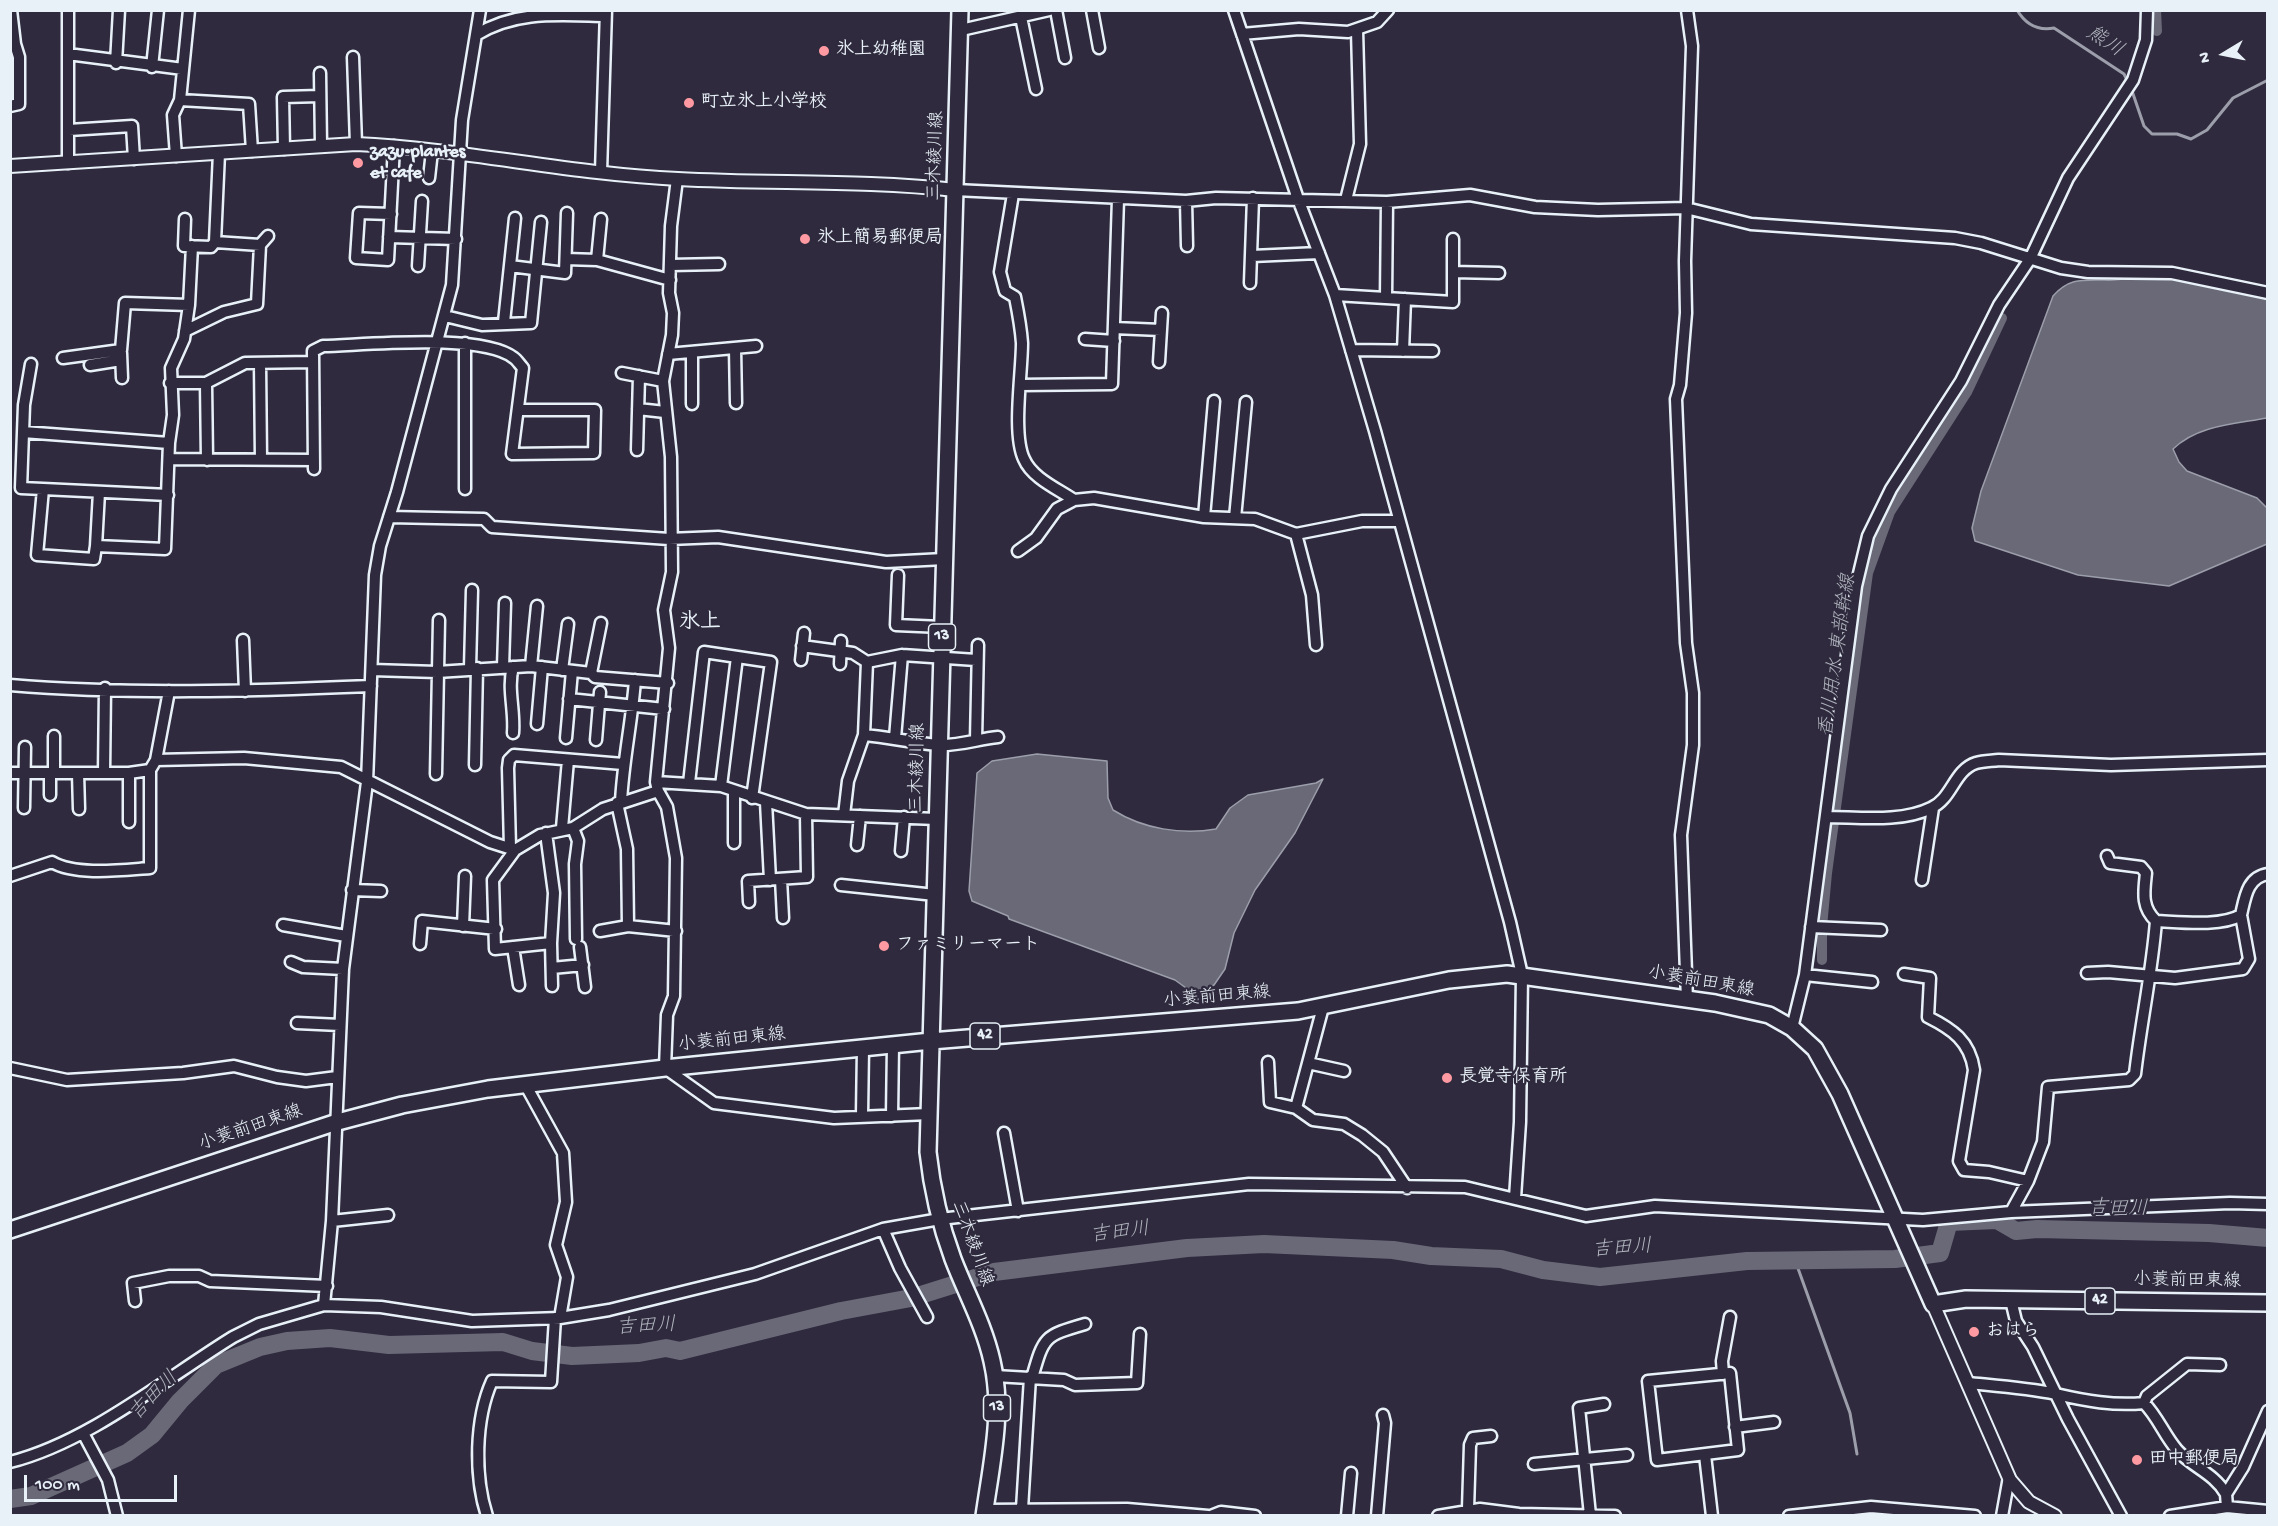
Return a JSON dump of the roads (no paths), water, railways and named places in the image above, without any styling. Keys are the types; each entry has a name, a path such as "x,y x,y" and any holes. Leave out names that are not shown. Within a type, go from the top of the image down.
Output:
{"main road":[{"name":"三木綾川線","path":"960,10 929,1114 931,1178 940,1219 953,1260 981,1325 995,1376 996,1427 985,1513"},
{"name":"小蓑前田東線","path":"10,1230 334,1123 402,1105 525,1084 931,1041 1323,1007 1449,980 1483,975 1522,975 1769,1015 1792,1028 1815,1050 1828,1069 1933,1304 1966,1299 2268,1303"}],"street":[{"path":"10,106 20,104 19,57 11,10"},
{"path":"68,10 68,163"},
{"path":"116,63 119,10"},
{"path":"152,67 158,10"},
{"path":"176,156 173,115 180,100 189,10"},
{"path":"324,1305 332,1221 334,1123 343,969 367,782 375,575 380,546 452,285 462,120 480,10"},
{"path":"1056,10 1065,58"},
{"path":"1092,10 1100,48"},
{"path":"1234,10 1298,199 1335,296 1510,922 1522,975 1520,1122 1515,1198"},
{"path":"1242,34 1299,29 1348,32 1377,22 1388,10"},
{"path":"1687,1000 1681,835 1693,745 1693,693 1686,643 1676,409 1686,313 1686,208 1692,46 1688,10"},
{"path":"1792,1028 1818,927 1856,586 1868,536 1891,489 1948,404 1999,305 2030,259 2068,178 2133,80 2146,40 2147,10"},
{"path":"961,30 1017,15 1045,11"},
{"path":"476,35 507,20 524,16 606,13 601,172"},
{"path":"1017,15 1036,89"},
{"path":"1346,200 1360,144 1357,30"},
{"path":"68,54 116,63 183,69"},
{"path":"353,57 356,144"},
{"path":"320,73 321,146"},
{"path":"284,149 283,97 320,96"},
{"path":"180,100 249,104 252,151"},
{"path":"69,130 132,126 134,159"},
{"path":"10,165 356,144 394,146 601,172 677,179 879,183 1013,194 1186,201 1253,198 1387,202 1470,195 1535,207 1598,210 1686,208 1751,224 1955,238 2088,272 2182,274 2268,293"},
{"path":"391,214 359,213 356,258 388,260 391,214 394,146"},
{"path":"429,178 432,151"},
{"path":"184,219 184,246 211,247 215,242 219,153"},
{"path":"677,179 671,226 672,336 663,381 671,457 669,539 672,572 664,610 669,648 668,683 657,786 667,807 676,858 674,996 667,1015 665,1068 714,1103 834,1118 862,1115 929,1114"},
{"path":"1013,194 1000,272 1005,291 1015,297 1019,316 1022,342 1020,442 1024,460 1035,474 1074,500"},
{"path":"1250,283 1253,198"},
{"path":"1020,386 1112,384 1118,199"},
{"path":"418,266 422,201"},
{"path":"1186,201 1186,246"},
{"path":"1386,298 1387,202"},
{"path":"510,266 565,273 567,213"},
{"path":"504,322 514,218"},
{"path":"597,260 601,219"},
{"path":"445,316 482,325 504,322 531,323 541,222"},
{"path":"389,237 456,239"},
{"path":"1335,296 1453,302 1453,239"},
{"path":"185,331 224,312 256,304 264,241 215,242"},
{"path":"96,546 165,549 169,443 173,415 171,368 185,331 189,305 192,246"},
{"path":"1252,256 1319,253"},
{"path":"566,259 597,260 670,280"},
{"path":"671,265 719,264"},
{"path":"1453,272 1500,273"},
{"path":"1403,351 1405,299"},
{"path":"122,378 121,355 125,303 189,305"},
{"path":"1159,362 1162,313"},
{"path":"1114,328 1161,330"},
{"path":"1084,339 1114,341"},
{"path":"465,343 465,489"},
{"path":"169,459 261,460 314,465 312,362 313,351 323,346 465,343 495,349 514,357 523,368 512,454 594,453 595,410 518,410"},
{"path":"668,354 756,346"},
{"path":"735,348 736,404"},
{"path":"1351,350 1433,351"},
{"path":"692,352 693,404"},
{"path":"63,358 121,355"},
{"path":"90,365 121,355"},
{"path":"170,383 206,382 245,363 312,362"},
{"path":"260,363 261,460"},
{"path":"31,364 23,432 21,488 168,495"},
{"path":"622,373 663,381"},
{"path":"637,450 639,376"},
{"path":"206,382 207,460"},
{"path":"1204,517 1214,401"},
{"path":"1235,518 1246,402"},
{"path":"638,409 665,412"},
{"path":"23,432 169,443"},
{"path":"43,489 37,555 94,559 99,492"},
{"path":"1018,551 1036,538 1057,508 1074,500 1094,498 1204,517 1235,518 1273,524 1296,534 1362,521 1398,521"},
{"path":"389,517 484,519 492,527 669,539 718,537 886,561 944,559"},
{"path":"1296,534 1312,596 1317,645"},
{"path":"898,574 896,625 942,627"},
{"path":"472,590 475,765"},
{"path":"505,603 509,684 514,716 513,733"},
{"path":"537,606 537,724"},
{"path":"436,774 439,620"},
{"path":"591,673 601,622"},
{"path":"566,738 569,699 568,624"},
{"path":"801,660 804,633"},
{"path":"243,640 245,691"},
{"path":"976,740 978,645"},
{"path":"802,646 842,646 867,662 902,655 976,660"},
{"path":"840,664 842,646"},
{"path":"689,783 704,652 771,662 752,798"},
{"path":"895,738 902,655"},
{"path":"721,786 737,657"},
{"path":"844,815 848,782 864,735 867,662"},
{"path":"372,670 437,672 474,668 536,667 591,673 595,676 668,683"},
{"path":"628,926 627,849 619,803 635,680"},
{"path":"10,685 60,689 105,688 169,691 245,691 371,686"},
{"path":"104,773 105,688"},
{"path":"10,876 52,862 61,868 105,871 150,868 153,765 169,691"},
{"path":"569,699 599,697 664,709"},
{"path":"596,740 599,697"},
{"path":"864,735 939,745 966,744 998,737"},
{"path":"50,795 54,736"},
{"path":"24,808 25,747"},
{"path":"512,849 509,760 514,755 623,764"},
{"path":"10,773 129,773 153,765 244,758 341,767 490,842 512,849"},
{"path":"568,760 568,828 578,841 575,864 578,943 585,987"},
{"path":"1831,817 1915,814 1933,808 1945,798 1962,771 1976,763 1999,760 2165,765 2268,760"},
{"path":"78,773 79,809"},
{"path":"129,773 129,822"},
{"path":"551,943 495,949 493,880 512,849 546,833 568,828 657,786 689,783 721,786 806,814 937,819"},
{"path":"734,791 734,843"},
{"path":"766,802 770,879"},
{"path":"1922,880 1933,808"},
{"path":"749,902 748,881 807,877 806,814"},
{"path":"857,845 860,816"},
{"path":"901,851 904,817"},
{"path":"546,833 554,893 551,943 552,986"},
{"path":"2107,856 2110,863 2141,867 2146,873 2144,898 2147,912 2156,921 2203,922 2241,915"},
{"path":"2087,973 2108,972 2175,978 2243,969 2249,959 2241,915 2247,889 2259,875 2268,874"},
{"path":"463,926 465,876"},
{"path":"782,879 783,918"},
{"path":"841,885 935,895"},
{"path":"352,890 381,891"},
{"path":"420,944 422,921 496,930"},
{"path":"2011,1212 2028,1181 2043,1142 2048,1087 2129,1080 2135,1074 2156,921"},
{"path":"283,925 346,936"},
{"path":"600,931 628,926 676,931"},
{"path":"1818,927 1881,930"},
{"path":"513,947 519,985"},
{"path":"291,962 303,967 343,969"},
{"path":"552,968 583,965"},
{"path":"1904,974 1930,978 1928,1017 1954,1030 1972,1059 1974,1070 1959,1161 1964,1170 2028,1181"},
{"path":"1805,975 1872,982"},
{"path":"1296,1108 1323,1007"},
{"path":"297,1023 340,1025"},
{"path":"892,1116 893,1045"},
{"path":"862,1115 863,1048"},
{"path":"1268,1062 1270,1102 1296,1108 1313,1120 1344,1124 1362,1135 1383,1152 1407,1188"},
{"path":"1308,1063 1344,1071"},
{"path":"10,1068 67,1080 183,1073 234,1066 277,1077 306,1081 337,1077"},
{"path":"487,1515 481,1497 480,1449 486,1394 492,1381 551,1382 554,1335 567,1277 556,1245 566,1202 563,1153 525,1084"},
{"path":"1004,1133 1018,1211"},
{"path":"10,1462 32,1457 85,1438 233,1337 259,1324 324,1305 381,1307 472,1322 558,1318 609,1310 755,1274 883,1229 940,1219 1198,1188 1250,1184 1407,1188 1465,1187 1515,1198 1552,1210 1586,1216 1655,1206 1896,1224 2011,1212 2230,1203 2268,1204"},
{"path":"332,1221 388,1215"},
{"path":"883,1229 924,1314"},
{"path":"135,1301 133,1283 169,1276 327,1286"},
{"path":"2011,1300 2016,1321 2033,1347 2121,1515"},
{"path":"1933,1304 2009,1477 2029,1502 2046,1514"},
{"path":"1723,1374 1722,1361 1730,1317"},
{"path":"1022,1509 1031,1378 1040,1348 1048,1337 1085,1324"},
{"path":"995,1376 1064,1380 1075,1385 1137,1383 1140,1334"},
{"path":"2144,1403 2147,1396 2187,1364 2220,1365"},
{"path":"1730,1373 1738,1450 1657,1460 1648,1381 1723,1374 1730,1373"},
{"path":"1968,1383 2056,1394 2086,1402 2112,1402 2123,1405 2144,1403"},
{"path":"2144,1403 2153,1412 2176,1449 2218,1481 2226,1494 2227,1507"},
{"path":"1590,1515 1579,1408 1604,1404"},
{"path":"2226,1494 2242,1467 2268,1411"},
{"path":"1377,1515 1382,1479 1383,1416"},
{"path":"1735,1427 1774,1422"},
{"path":"1467,1509 1470,1445 1473,1438 1491,1436"},
{"path":"85,1438 108,1480 117,1515"},
{"path":"1534,1464 1584,1461 1627,1455"},
{"path":"1705,1455 1712,1515"},
{"path":"1347,1515 1351,1473"},
{"path":"2002,1515 2009,1477"},
{"path":"1789,1515 1871,1507 1975,1515"},
{"path":"2170,1515 2227,1507 2268,1511"},
{"path":"985,1513 1022,1509 1126,1509 1209,1515 1221,1512 1255,1515"},
{"path":"1438,1515 1467,1509 1552,1515 1616,1515"}],"water":[{"path":"2142,277 2185,280 2267,299 2267,418 2205,430 2173,449 2179,462 2187,471 2257,498 2267,508 2267,544 2169,586 2078,575 1975,541 1972,528 1981,491 2053,296 2065,286 2076,281"},
{"path":"1037,754 1107,761 1108,798 1113,810 1137,822 1176,831 1216,829 1230,808 1248,795 1316,783 1323,779 1295,833 1255,890 1234,933 1225,969 1214,985 1197,993 1198,1000 1189,1002 1186,988 1175,980 1009,919 1008,916 972,901 969,891 977,773 992,761"}],"waterway":[{"name":"熊川","path":"2017,10 2024,20 2033,26 2043,29 2054,28 2124,74 2128,82"},
{"name":"香川用水 東部幹線","path":"2156,10 2157,31"},
{"name":"熊川","path":"2131,88 2144,126 2152,134 2177,134 2191,139 2207,130 2233,98 2268,80"},
{"name":"香川用水 東部幹線","path":"1822,960 1822,927 1827,873 1868,573 1890,512 1967,392 2002,318"},
{"name":"吉田川","path":"10,1499 31,1496 127,1453 152,1435 180,1401 216,1365 260,1347 287,1341 330,1338 389,1345 503,1342 532,1351 572,1356 639,1353 666,1348 680,1351 841,1311 911,1298 994,1272 1187,1248 1264,1244 1393,1250 1431,1256 1501,1259 1543,1270 1600,1277 1747,1261 1895,1259 1940,1253 1949,1222 1997,1220 2016,1231 2037,1229 2209,1233 2268,1238"},
{"path":"1795,1260 1850,1413 1857,1454"}],"place":[{"name":"氷上幼稚園","path":"824,51"},
{"name":"町立氷上小学校","path":"689,103"},
{"name":"zazu•plantes et cafe","path":"358,163"},
{"name":"氷上簡易郵便局","path":"805,239"},
{"name":"ファミリーマート","path":"884,946"},
{"name":"長覚寺保育所","path":"1447,1078"},
{"name":"おはら","path":"1974,1332"},
{"name":"田中郵便局","path":"2137,1460"}],"district":[{"name":"氷上","path":"700,624"}]}
